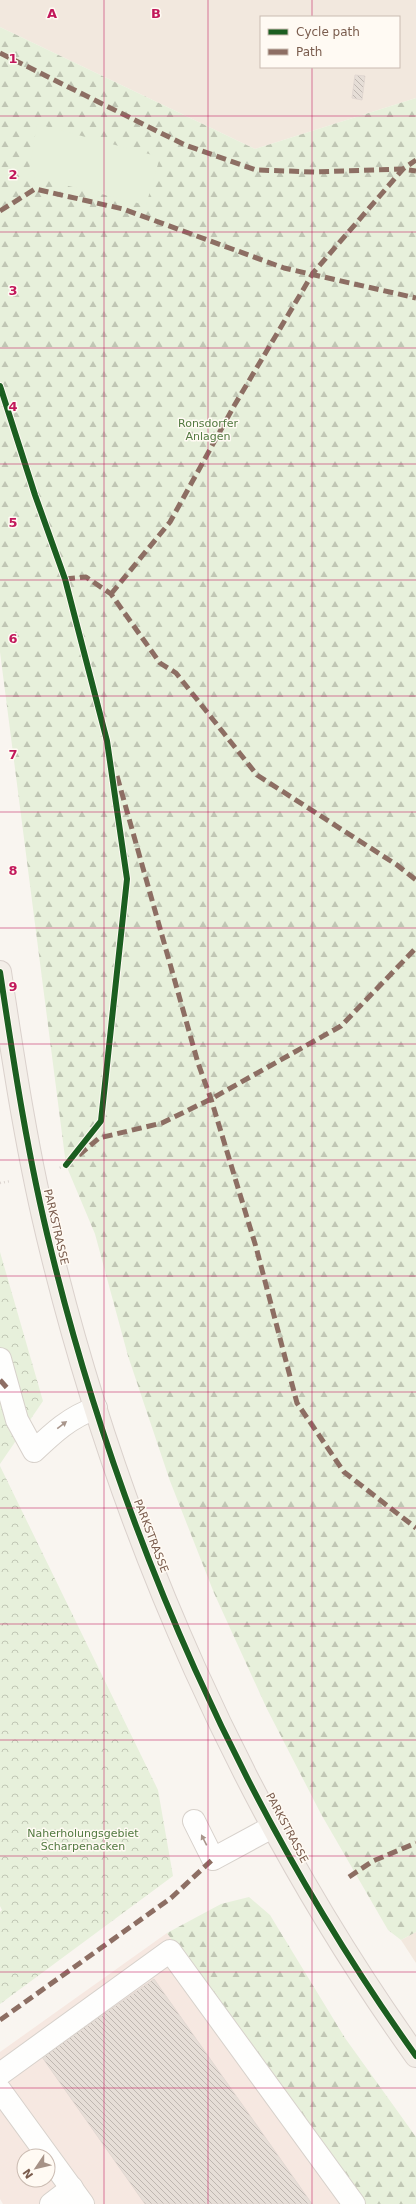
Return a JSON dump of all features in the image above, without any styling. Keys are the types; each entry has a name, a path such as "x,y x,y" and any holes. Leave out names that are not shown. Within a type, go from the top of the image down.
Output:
{"main road":[{"name":"PARKSTRASSE","path":"0,972 36,1184 67,1310 96,1408 129,1507 166,1600 210,1701 274,1826 353,1961 416,2056"}],"lane":[{"path":"0,1359 17,1420 34,1451 60,1427 78,1414 96,1408"},
{"path":"194,1821 213,1859 274,1826"},
{"path":"0,2074 170,1951 354,2204"},
{"path":"0,2090 77,2196 51,2204"}],"path":[{"path":"0,386 35,495 65,579 107,741 127,879 101,1121 66,1165"}],"shaded area":[{"path":"0,0 416,0 416,98 255,149 0,27"},
{"path":"416,1932 416,1963 401,1940"},
{"path":"167,1933 359,2204 3,2204 0,2199 0,2052"}],"green space":[{"name":"Ronsdorfer Anlagen","path":"0,27 255,149 416,98 416,1932 401,1940 388,1930 321,1814 267,1709 214,1593 170,1481 128,1356 95,1234 66,1165 0,652"},
{"path":"37,124 160,157 146,205 28,176"},
{"path":"0,1252 43,1401 0,1464"},
{"name":"Naherholungsgebiet Scharpenacken","path":"0,1466 158,1790 173,1876 0,2004 0,1912 2,1910 0,1906"},
{"path":"249,1897 270,1915 345,2038 416,2137 416,2204 359,2204 167,1933 221,1904"}],"building":[{"path":"355,75 365,76 362,100 352,98"},
{"path":"154,1979 312,2204 145,2204 42,2057"}],"marked path":[{"path":"0,53 185,145 256,170 315,172 403,169 416,171"},
{"path":"111,594 170,522 234,406 313,273 403,169 416,160"},
{"path":"0,211 35,189 123,209 284,268 416,298"},
{"path":"65,579 86,577 111,594 160,663 176,673 257,775 397,865 416,880"},
{"path":"117,776 198,1063 211,1099 256,1247 297,1403 344,1472 416,1528"},
{"path":"79,1155 99,1138 162,1123 211,1099 341,1026 416,948"},
{"path":"0,1380 8,1389"},
{"path":"349,1877 373,1861 416,1843"},
{"path":"0,2020 171,1898 213,1859"}],"cycle path":[{"path":"0,386 35,495 65,579 107,741 127,879 101,1121 66,1165"},
{"path":"0,972 28,1146 51,1250 80,1357 113,1463 152,1567 195,1670 243,1770 296,1869 354,1964 416,2056"}]}
